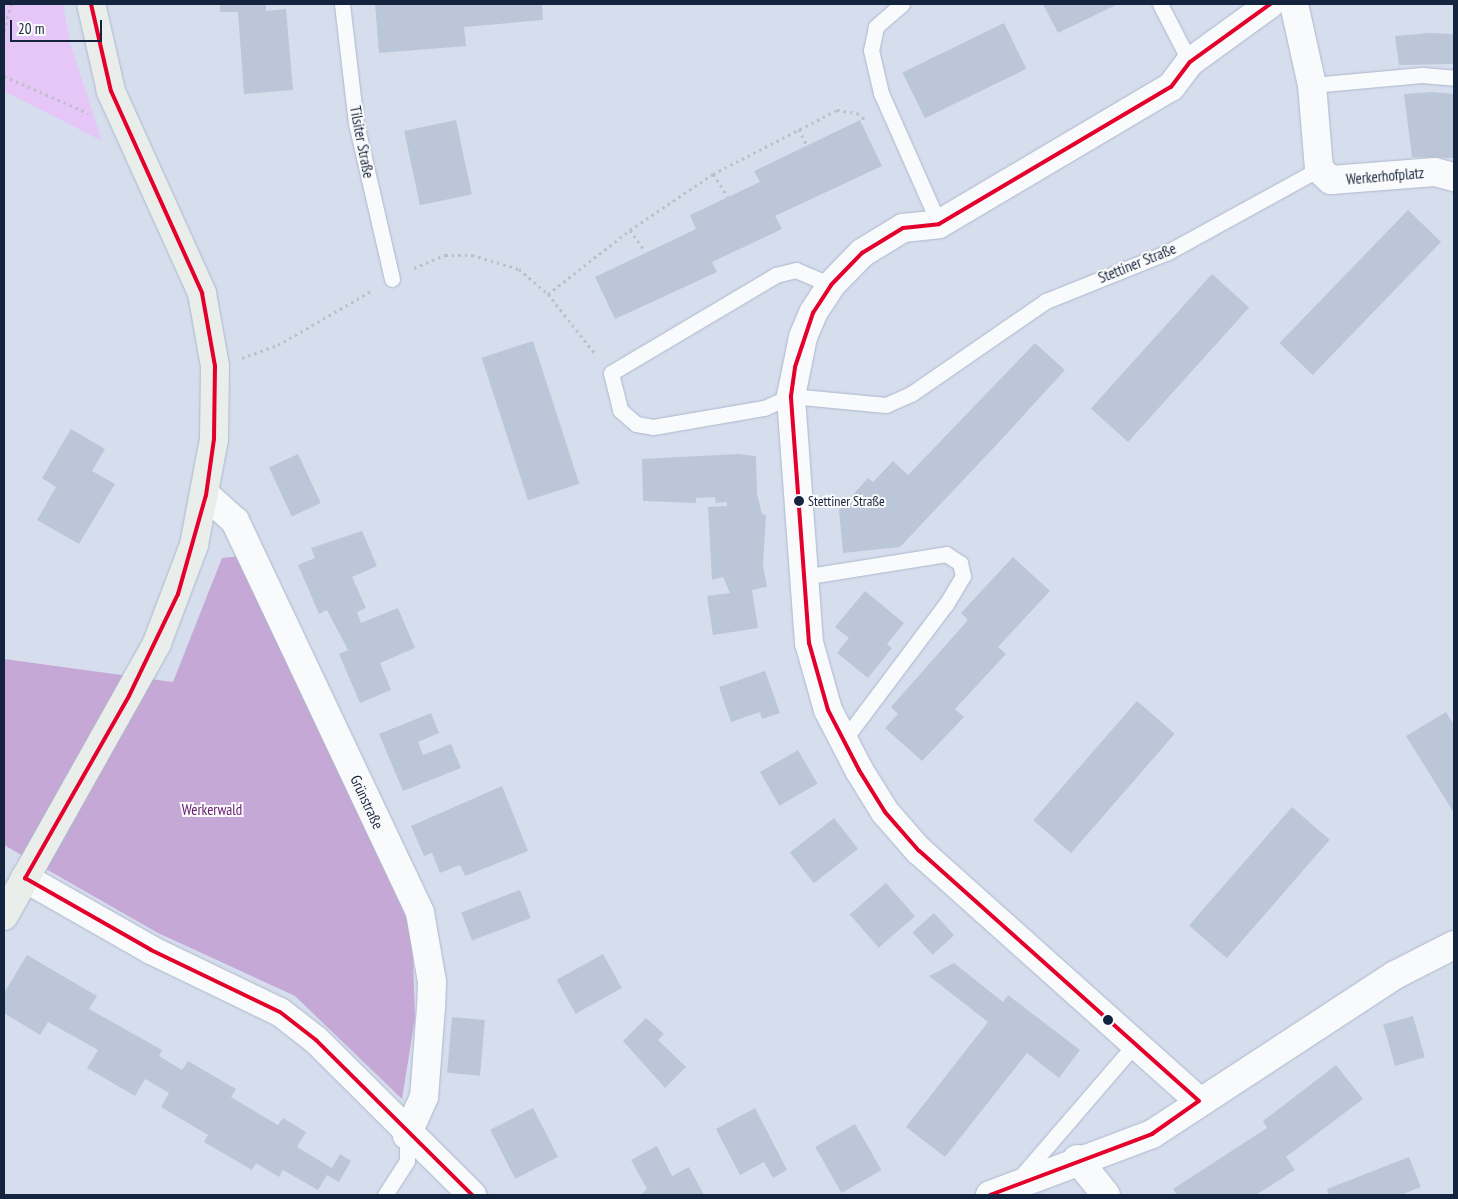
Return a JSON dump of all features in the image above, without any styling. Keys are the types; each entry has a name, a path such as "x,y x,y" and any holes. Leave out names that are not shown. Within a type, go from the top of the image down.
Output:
{"main road":[{"path":"4,916 157,643 178,594 206,495 214,439 215,366 202,293 126,129 111,91 91,4"}],"street":[{"path":"1199,1100 919,851 885,812 842,741 816,678 803,578 791,396 803,337 831,284 862,253 903,228 939,224 1171,87 1190,62 1270,4"},
{"path":"1294,4 1312,85 1319,169"},
{"name":"Werkerhofplatz","path":"1319,169 1331,180 1436,172 1454,177"},
{"name":"Grünstraße","path":"206,495 235,521 420,913 432,982 431,1007 424,1097 407,1135"},
{"path":"25,878 151,950 280,1012 316,1040 407,1135 472,1195"},
{"path":"990,1195 1016,1182 1152,1134 1199,1100 1395,975 1454,945"},
{"path":"1077,1160 1106,1195"}],"lane":[{"name":"Tilsiter Straße","path":"342,4 356,123 392,279"},
{"path":"902,4 876,27 871,50 881,93 939,224"},
{"path":"1160,4 1190,62"},
{"path":"1312,85 1422,75 1454,78"},
{"name":"Stettiner Straße","path":"611,373 620,410 646,427 764,408 791,396 886,405 911,394 1046,300 1168,252 1319,169"},
{"path":"611,373 776,274 796,270 831,284"},
{"path":"803,578 946,554 960,563 963,576 946,604 842,741"},
{"path":"1016,1182 1136,1043"},
{"path":"385,1195 407,1161 407,1135"}],"path":[{"path":"4,31 11,4"},
{"path":"4,76 126,129"},
{"path":"548,294 630,230 714,174 799,129 836,110 857,113 871,125"},
{"path":"799,129 807,146"},
{"path":"714,174 728,197"},
{"path":"630,230 644,250"},
{"path":"215,366 278,345 392,279 445,255 472,255 519,269 548,294 611,373"}],"shaded area":[{"path":"4,4 63,4 70,43 102,141 4,91"}],"green space":[{"name":"Werkerwald","path":"241,556 412,927 415,1018 402,1099 295,996 158,933 4,845 4,659 173,682 222,558"}],"building":[{"path":"220,4 266,4 266,11 286,9 293,90 244,94 238,12 220,12"},
{"path":"375,4 542,4 543,20 464,27 466,46 379,53"},
{"path":"1043,4 1118,4 1058,33"},
{"path":"1004,23 1026,69 925,118 902,73"},
{"path":"1429,33 1454,34 1454,64 1399,65 1395,36"},
{"path":"1432,92 1454,94 1454,158 1412,157 1404,94"},
{"path":"456,120 472,194 420,205 404,131"},
{"path":"860,120 882,166 775,216 782,229 712,262 717,272 615,319 595,277 696,229 690,215 760,182 754,171"},
{"path":"1408,210 1441,242 1313,375 1279,343"},
{"path":"1212,274 1249,307 1128,442 1091,409"},
{"path":"533,341 579,484 528,500 482,358"},
{"path":"1035,343 1065,370 900,547 843,553 839,510 868,478 873,482 893,461 908,475"},
{"path":"71,429 105,449 92,471 115,484 79,544 37,520 56,487 42,478"},
{"path":"298,454 321,503 292,516 269,468"},
{"path":"738,454 756,456 757,494 762,514 766,515 763,566 767,587 752,590 758,628 713,635 707,596 730,593 723,577 712,580 708,507 727,506 727,502 716,503 715,497 696,498 696,503 643,501 642,459"},
{"path":"362,531 377,566 352,577 366,608 357,612 361,623 398,608 415,648 380,663 391,690 360,703 339,654 348,650 327,610 319,614 298,565 315,558 311,548"},
{"path":"1013,557 1050,591 998,647 1006,654 955,709 964,717 922,761 885,728 898,714 891,707 968,620 961,613"},
{"path":"865,591 904,623 887,644 892,648 868,678 837,653 849,638 835,627"},
{"path":"765,671 780,713 762,719 760,712 731,722 719,687"},
{"path":"1137,701 1175,734 1071,853 1033,820"},
{"path":"1446,712 1454,725 1454,813 1406,736"},
{"path":"431,713 439,733 418,742 423,755 451,744 461,768 403,791 379,734"},
{"path":"798,750 818,784 779,806 760,772"},
{"path":"502,786 528,851 465,876 460,865 440,873 432,853 424,856 411,826"},
{"path":"1292,807 1330,840 1227,958 1189,925"},
{"path":"834,818 858,849 814,883 790,852"},
{"path":"886,883 915,916 879,948 850,914"},
{"path":"520,890 531,918 472,941 461,913"},
{"path":"934,913 954,935 933,955 912,932"},
{"path":"603,954 622,988 576,1014 557,980"},
{"path":"27,955 97,996 89,1009 162,1050 159,1056 182,1070 188,1061 236,1089 231,1097 278,1125 283,1118 306,1132 297,1147 332,1168 340,1154 351,1161 339,1182 327,1175 318,1190 283,1170 279,1177 256,1163 252,1170 204,1142 208,1135 161,1107 169,1093 145,1079 135,1096 87,1068 98,1050 48,1022 40,1035 4,1013 4,993"},
{"path":"954,963 1003,1002 1008,995 1080,1050 1059,1078 1027,1053 945,1157 906,1127 988,1022 929,976"},
{"path":"1413,1016 1425,1057 1395,1066 1383,1025"},
{"path":"452,1017 485,1020 480,1076 447,1073"},
{"path":"646,1018 664,1034 658,1040 686,1067 665,1088 623,1041"},
{"path":"1336,1065 1363,1099 1286,1157 1295,1170 1256,1195 1177,1195 1173,1189 1267,1128 1263,1121"},
{"path":"533,1108 558,1157 515,1179 490,1130"},
{"path":"755,1108 787,1170 773,1178 764,1162 740,1175 716,1129"},
{"path":"855,1124 882,1170 842,1193 815,1147"},
{"path":"657,1146 672,1176 689,1167 704,1195 641,1195 647,1189 631,1160"},
{"path":"1409,1157 1421,1187 1401,1195 1329,1195 1327,1189"}],"transit line":[{"path":"91,4 111,91 202,293 215,366 214,439 206,495 178,594 129,696 25,878 151,950 280,1012 316,1040 472,1195"},
{"path":"990,1195 1152,1134 1199,1101 919,851 885,812 859,770 828,710 809,643 791,396 795,367 813,313 831,285 862,253 903,228 939,224 1171,87 1190,62 1270,4"}],"place":[{"name":"Stettiner Straße","path":"799,501"}]}
